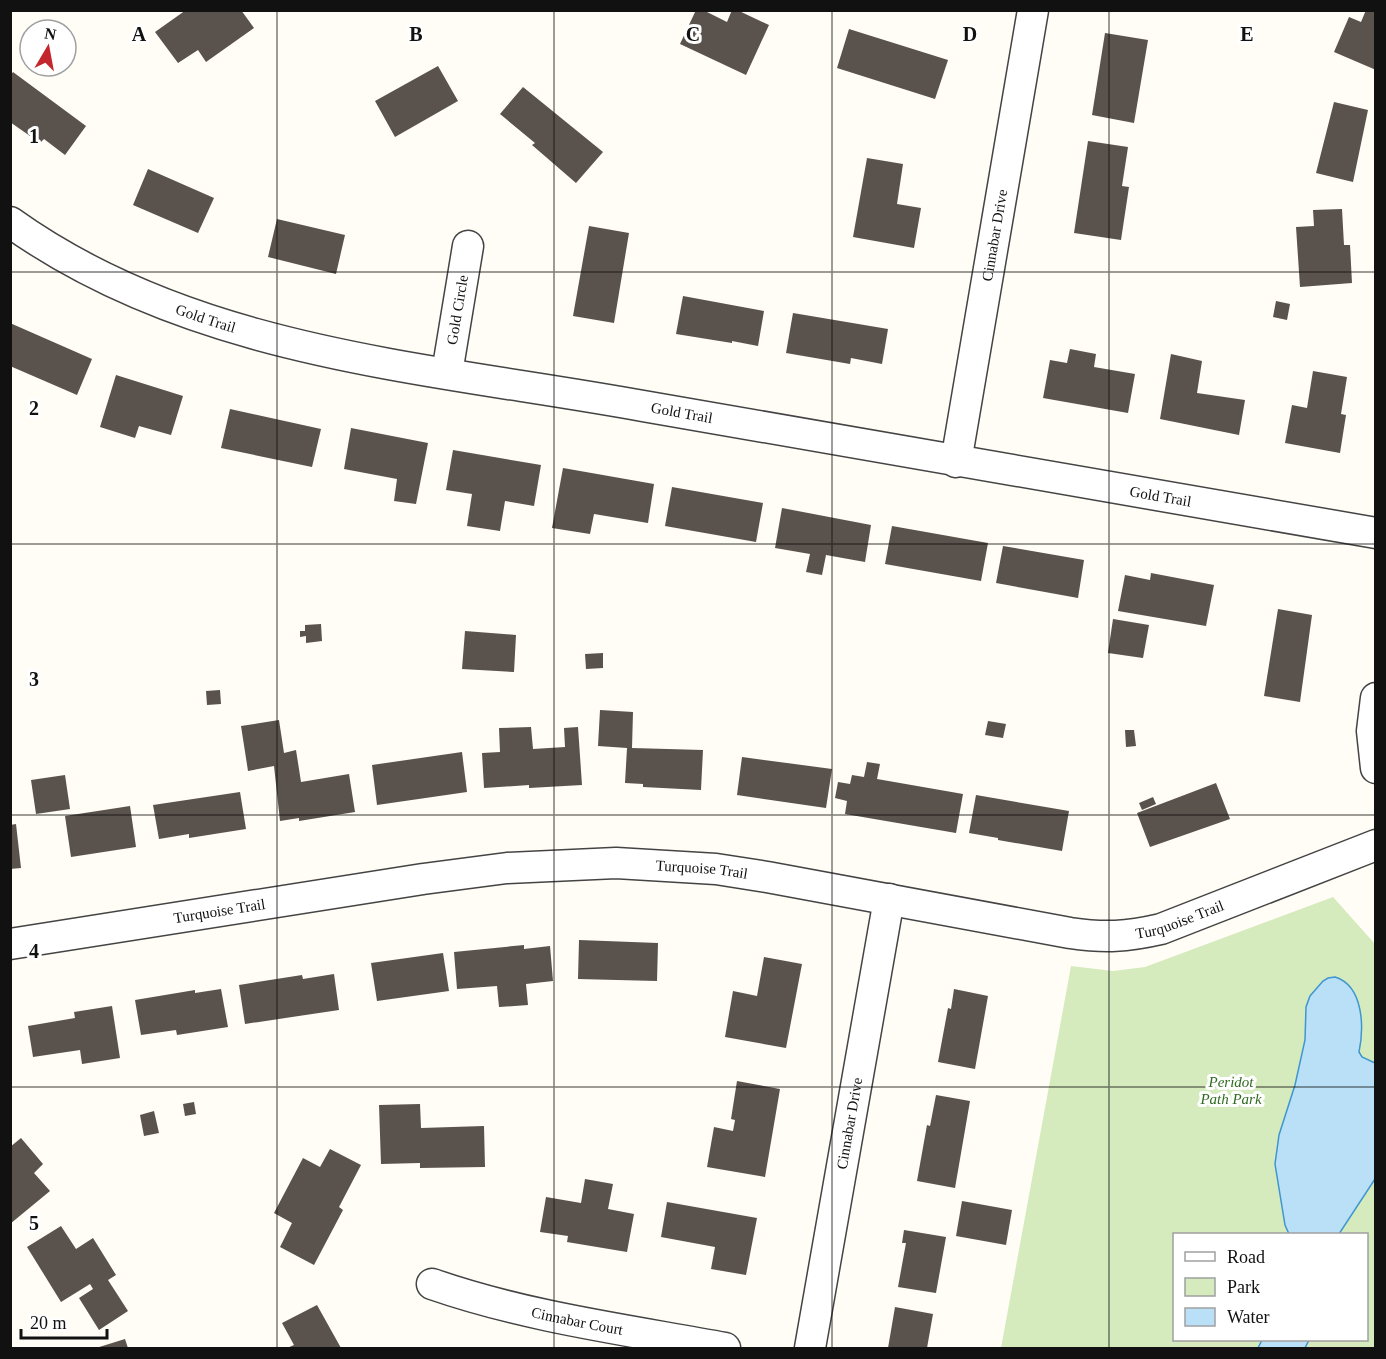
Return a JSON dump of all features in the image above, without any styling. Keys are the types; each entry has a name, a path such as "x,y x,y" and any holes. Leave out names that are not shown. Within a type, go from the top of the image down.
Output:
{"street":[{"name":"Cinnabar Drive","path":"956,462 1033,10"},
{"name":"Gold Trail","path":"10,222 50,249 110,281 165,306 237,330 335,352 447,373 1376,533"},
{"name":"Gold Circle","path":"447,373 468,246"},
{"path":"1376,698 1372,731 1376,768"},
{"name":"Turquoise Trail","path":"10,944 423,879 507,868 616,863 716,869 1070,933 1113,937 1161,929 1376,845"},
{"name":"Cinnabar Drive","path":"810,1348 888,899"},
{"name":"Cinnabar Court","path":"432,1284 478,1300 526,1312 725,1348"}],"green space":[{"name":"Peridot Path Park","path":"1333,897 1375,944 1375,1348 1001,1348 1071,966 1113,971 1145,967"}],"water":[{"path":"1335,977 1345,982 1357,998 1361,1020 1359,1052 1362,1057 1375,1063 1375,1179 1340,1233 1289,1233 1285,1225 1275,1164 1279,1135 1295,1085 1305,1040 1306,1007 1310,996 1328,978"},
{"path":"1262,1341 1308,1341 1305,1348 1258,1348"}],"building":[{"path":"186,10 241,10 254,28 206,62 198,50 178,63 155,32"},
{"path":"696,10 703,10 727,22 732,10 737,10 769,25 746,75 680,44"},
{"path":"1366,10 1376,10 1376,70 1334,52 1349,17 1361,22"},
{"path":"849,29 948,60 935,99 837,68"},
{"path":"1105,33 1148,40 1134,123 1092,115"},
{"path":"438,66 458,101 395,137 375,101"},
{"path":"13,72 18,78 86,126 65,155 44,139 40,143 10,122 10,76"},
{"path":"523,87 603,152 576,183 532,145 535,143 500,114"},
{"path":"1334,102 1368,110 1353,182 1316,173"},
{"path":"1088,141 1128,147 1122,186 1129,187 1121,240 1074,233"},
{"path":"867,158 903,164 897,204 921,208 914,248 853,237"},
{"path":"148,169 214,198 198,233 133,205"},
{"path":"1342,209 1344,245 1350,245 1352,283 1300,287 1296,227 1314,226 1313,210"},
{"path":"277,219 345,235 336,274 268,257"},
{"path":"589,226 629,233 614,323 573,316"},
{"path":"683,296 764,311 758,346 676,334"},
{"path":"1276,301 1290,304 1287,320 1273,317"},
{"path":"793,313 888,329 882,364 851,358 850,364 786,353"},
{"path":"10,323 92,359 77,395 10,366"},
{"path":"1070,349 1096,354 1094,367 1135,374 1128,413 1043,398 1050,360 1067,363"},
{"path":"1171,354 1202,361 1197,393 1245,400 1239,435 1160,419"},
{"path":"1313,371 1347,377 1341,414 1346,415 1340,453 1285,443 1292,405 1307,408"},
{"path":"116,375 183,396 171,435 139,426 135,438 100,427"},
{"path":"230,409 321,429 312,467 221,448"},
{"path":"351,428 428,443 416,504 394,501 397,479 344,469"},
{"path":"453,450 541,465 534,506 505,501 500,531 467,526 472,494 446,490"},
{"path":"563,468 654,484 648,523 594,514 590,534 552,528"},
{"path":"672,487 763,503 756,542 665,526"},
{"path":"782,508 871,525 865,562 826,555 822,575 806,572 810,554 775,548"},
{"path":"892,526 988,543 981,581 885,564"},
{"path":"1003,546 1084,560 1078,598 996,583"},
{"path":"1151,573 1214,585 1206,626 1118,611 1125,575 1150,580"},
{"path":"1278,609 1312,615 1300,702 1264,696"},
{"path":"1113,619 1149,625 1143,658 1108,653"},
{"path":"321,624 322,641 306,643 306,636 300,637 300,631 305,631 305,625"},
{"path":"465,631 516,635 514,672 462,669"},
{"path":"603,653 603,668 586,669 585,654"},
{"path":"220,690 221,704 207,705 206,691"},
{"path":"600,710 633,712 632,748 703,750 701,790 643,787 643,784 625,783 627,748 598,746"},
{"path":"279,720 284,753 296,750 301,782 349,774 355,812 299,821 299,818 280,821 274,766 248,771 241,726"},
{"path":"988,721 1006,724 1003,738 985,735"},
{"path":"531,727 533,749 565,747 564,728 578,727 582,785 484,788 482,753 500,752 499,728"},
{"path":"1125,730 1134,730 1136,746 1126,747"},
{"path":"462,752 467,792 377,805 372,765"},
{"path":"742,757 832,769 826,808 737,795"},
{"path":"867,762 880,764 877,779 963,794 956,833 845,814 847,801 835,798 838,782 850,784 852,775 864,777"},
{"path":"65,775 70,809 36,814 31,780"},
{"path":"1216,783 1230,819 1150,847 1137,813"},
{"path":"240,792 246,829 189,838 189,834 159,839 153,805"},
{"path":"976,795 1069,811 1062,851 969,833"},
{"path":"1153,797 1156,804 1142,810 1139,803"},
{"path":"130,806 136,847 71,857 65,816"},
{"path":"16,824 21,868 10,869 10,825"},
{"path":"579,940 658,943 657,981 578,979"},
{"path":"524,945 524,949 550,946 553,981 526,984 528,1005 499,1007 497,986 457,989 454,952"},
{"path":"443,953 449,991 377,1001 371,963"},
{"path":"764,957 802,964 786,1048 725,1037 733,991 757,996"},
{"path":"334,974 339,1010 245,1024 239,985 302,975 303,979"},
{"path":"221,989 228,1027 177,1035 176,1030 141,1035 135,1000 195,990 195,993"},
{"path":"954,989 988,996 975,1069 938,1062"},
{"path":"112,1006 120,1058 82,1064 80,1050 33,1057 28,1026 75,1018 74,1012"},
{"path":"737,1081 780,1089 765,1177 707,1167 714,1127 733,1131 735,1120 731,1119"},
{"path":"936,1095 970,1101 955,1188 917,1181 927,1125 930,1126"},
{"path":"194,1102 196,1114 185,1116 183,1104"},
{"path":"420,1104 421,1128 484,1126 485,1167 420,1168 420,1163 381,1164 379,1105"},
{"path":"154,1111 159,1133 144,1136 140,1115"},
{"path":"21,1138 43,1164 34,1173 50,1191 10,1224 10,1147"},
{"path":"330,1149 361,1165 339,1207 343,1210 314,1265 280,1247 292,1223 274,1213 303,1158 320,1167"},
{"path":"585,1179 613,1184 608,1209 634,1214 627,1252 567,1242 568,1236 540,1232 546,1197 581,1203"},
{"path":"962,1201 1012,1210 1006,1245 956,1236"},
{"path":"667,1202 757,1218 746,1275 711,1269 715,1247 661,1237"},
{"path":"61,1226 76,1249 93,1238 116,1275 108,1280 128,1311 99,1330 79,1298 93,1289 90,1284 61,1302 27,1247"},
{"path":"904,1230 946,1237 936,1293 898,1287 906,1243 902,1243"},
{"path":"317,1305 341,1348 287,1348 294,1345 282,1323"},
{"path":"895,1307 933,1314 927,1348 888,1348"},
{"path":"125,1339 128,1348 96,1348"}]}
